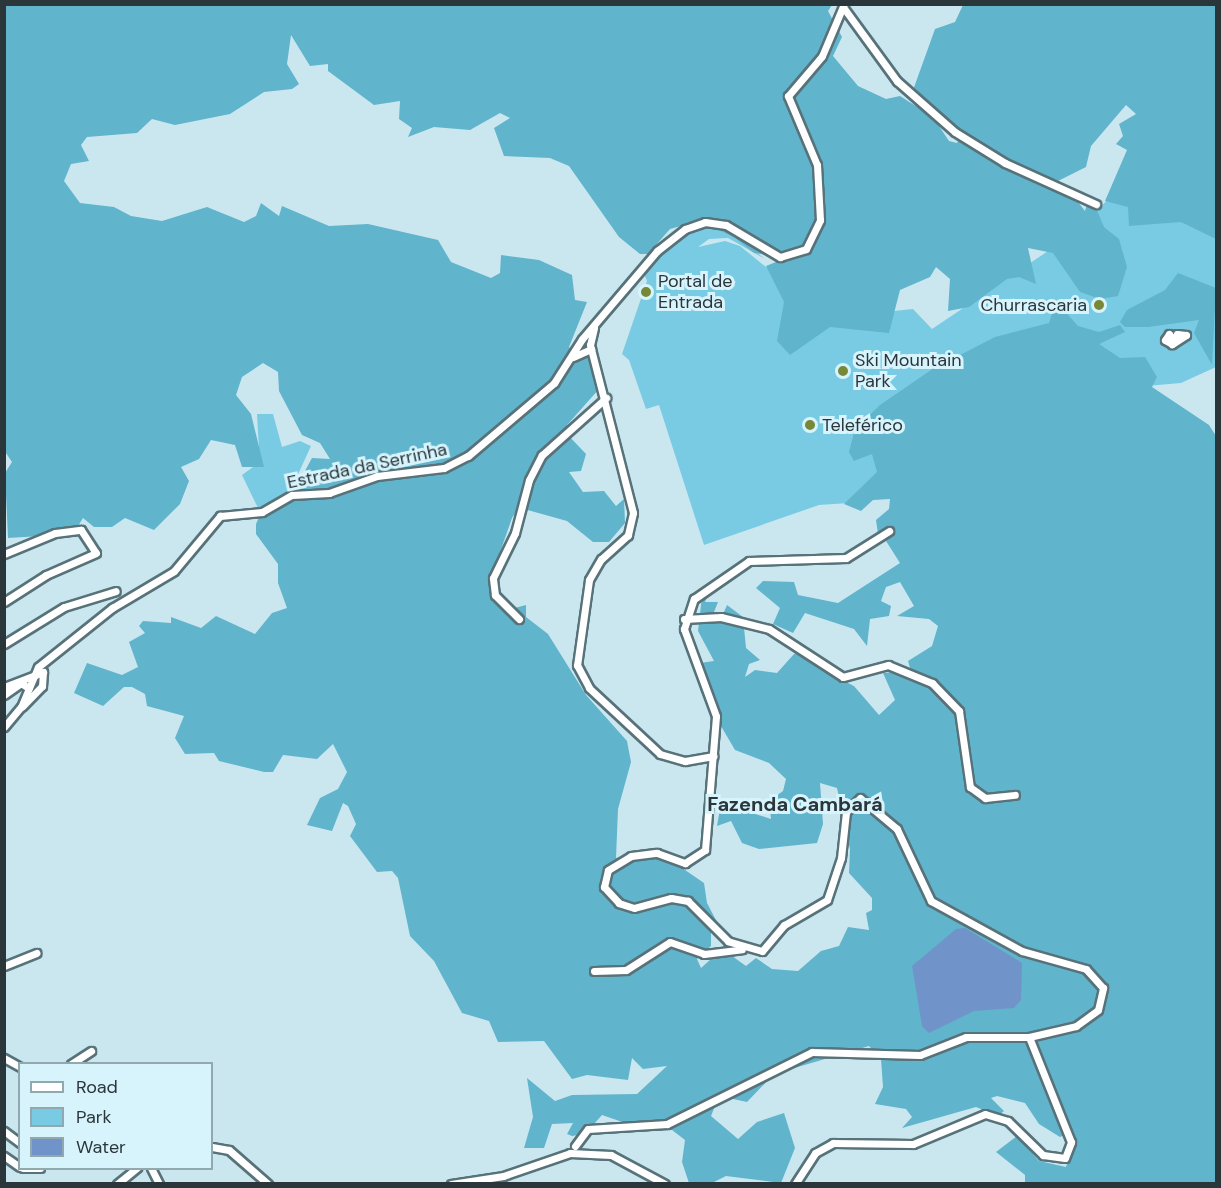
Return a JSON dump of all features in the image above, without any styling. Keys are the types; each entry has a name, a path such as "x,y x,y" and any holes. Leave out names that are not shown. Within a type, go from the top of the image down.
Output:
{"street":[{"path":"844,6 897,81 955,132 1005,163 1096,204"},
{"name":"Estrada da Serrinha","path":"4,727 21,707 33,672 112,608 174,572 220,516 262,512 292,495 329,493 377,476 453,464 554,384 582,339 594,328 657,251 694,224 726,225 780,257 798,254 813,241 820,220 817,165 788,96 822,56 844,6"},
{"path":"594,328 591,347 630,487 632,525 589,580 578,665 589,688 660,754 685,761 714,756"},
{"path":"582,339 591,347"},
{"path":"570,358 591,347"},
{"path":"519,619 495,595 493,578 515,533 529,480 542,455 606,398"},
{"path":"4,554 56,533 81,530 96,553 46,575 4,602"},
{"path":"742,949 688,901 671,898 634,908 619,903 604,887 608,870 631,856 657,853 693,862 708,840 716,716 684,619 694,599 749,561 846,558 889,531"},
{"path":"4,644 64,607 116,591"},
{"path":"684,619 721,617 769,628 843,677 888,665 932,683 959,711 970,788 985,798 1015,795"},
{"path":"4,687 33,672 44,672 46,679 21,707"},
{"path":"4,695 21,683 27,687"},
{"path":"575,1146 588,1129 667,1124 812,1052 904,1057 966,1037 1029,1037 1090,1020 1103,999 1098,978 1074,963 1022,951 931,901 897,829 866,800 855,800 846,812 841,858 827,900 784,925 762,951 742,949 704,954 670,942 626,970 594,971"},
{"path":"4,966 36,953"},
{"path":"795,1184 816,1153 833,1143 914,1144 985,1114 1008,1121 1043,1155 1065,1158 1071,1142 1029,1037"},
{"path":"74,1062 91,1052"},
{"path":"4,1058 18,1066"},
{"path":"4,1131 18,1142"},
{"path":"213,1147 229,1150 268,1184"},
{"path":"451,1184 503,1176 570,1153 611,1155 665,1184"},
{"path":"4,1156 18,1166"},
{"path":"117,1184 134,1170"},
{"path":"152,1170 159,1184"}],"green space":[{"name":"Ski Mountain Park","path":"1111,197 1129,198 1216,235 1216,367 1181,383 1146,386 887,478 849,503 819,505 704,545 659,405 646,409 629,360 622,354 647,281 644,274 671,241 700,225 724,227 765,259 728,238 709,239 698,247 725,241 740,246 777,276 845,316 913,309 932,329 1060,243"},
{"path":"257,414 273,414 282,447 300,441 311,446 290,492 258,508 242,475 253,467 259,450"}],"shaded area":[{"path":"5,5 832,5 828,11 842,37 833,56 858,86 886,99 900,96 933,117 949,141 957,143 961,134 912,93 935,29 955,22 963,5 1216,5 1216,239 1181,222 1129,226 1128,207 1105,201 1127,150 1116,144 1123,136 1119,124 1136,114 1126,105 1091,146 1086,167 1050,185 1074,197 1085,211 1087,204 1096,208 1104,227 1119,239 1127,267 1118,296 1100,299 1080,292 1053,253 1028,248 1036,284 1019,277 1007,279 969,307 948,311 950,279 936,267 930,277 900,290 889,333 830,327 790,355 777,341 784,302 766,266 781,260 775,256 754,253 734,237 699,221 670,229 648,254 640,254 619,237 569,166 550,158 504,156 494,128 510,118 500,113 470,130 434,127 408,137 412,128 399,119 400,101 374,105 328,71 328,64 310,66 291,35 287,64 299,84 292,89 264,92 230,114 175,125 152,119 137,133 87,137 81,145 89,161 71,164 64,181 80,203 114,207 131,216 162,221 207,207 244,222 256,216 261,203 279,216 282,206 329,226 368,224 438,240 451,262 491,278 500,273 501,255 539,260 572,275 575,300 587,302 569,347 575,355 593,352 599,389 567,425 567,434 586,454 581,471 569,472 583,492 604,491 616,506 624,499 625,523 609,542 593,542 567,521 524,509 532,485 512,518 492,575 498,596 511,609 526,605 526,617 548,634 586,695 627,741 631,762 618,809 616,858 656,850 704,883 707,903 719,926 711,928 711,946 697,959 701,968 711,959 732,956 746,966 756,958 772,969 798,971 821,951 839,946 848,927 869,930 866,913 872,910 872,898 849,873 850,849 837,788 820,783 823,824 817,843 759,849 742,843 731,821 717,826 721,803 771,819 769,801 783,791 786,779 769,763 735,750 701,692 693,664 714,661 698,631 702,597 710,590 705,602 718,602 712,617 721,619 727,605 743,617 746,648 760,660 749,664 745,677 755,670 777,673 794,654 811,649 820,669 854,686 879,715 895,700 883,673 911,671 908,661 932,646 938,626 929,619 897,616 914,606 900,582 886,587 881,601 891,606 889,616 870,619 867,646 854,629 805,613 793,633 773,624 780,608 756,588 763,581 794,582 798,595 838,603 900,563 886,541 894,531 878,534 876,520 889,509 890,499 873,500 861,511 844,504 877,472 872,454 854,461 849,452 855,429 880,405 931,370 995,337 1049,323 1056,301 1078,326 1099,332 1120,325 1125,332 1099,344 1120,358 1145,357 1157,377 1152,387 1209,425 1216,436 1216,1183 1025,1183 1025,1175 996,1152 1017,1136 1039,1161 1066,1167 1072,1144 1067,1134 1060,1137 1039,1124 1025,1103 997,1096 991,1098 1004,1111 998,1116 976,1107 902,1128 912,1117 906,1109 875,1104 883,1087 881,1059 869,1046 774,1074 747,1102 719,1096 711,1116 738,1139 757,1122 784,1113 795,1148 781,1183 726,1176 712,1183 689,1183 682,1162 685,1140 659,1120 631,1125 602,1115 585,1134 572,1136 567,1134 573,1123 552,1124 544,1148 524,1148 533,1117 527,1078 555,1101 572,1095 637,1094 667,1066 643,1069 632,1058 628,1080 587,1075 572,1079 544,1041 498,1042 489,1021 462,1013 434,961 410,936 398,878 392,871 377,872 350,836 356,824 348,806 343,803 332,831 307,825 320,798 338,789 347,772 333,744 317,759 283,755 273,772 264,772 219,761 214,753 185,754 175,738 184,716 147,706 145,694 132,687 124,687 103,706 74,693 87,663 122,675 138,667 129,642 145,633 139,626 143,621 171,623 171,617 201,628 216,616 255,634 272,613 287,608 278,583 278,564 256,534 256,524 260,515 293,493 312,458 330,459 320,443 302,435 279,391 278,372 263,363 242,377 236,395 251,414 264,467 242,467 235,445 211,440 199,459 181,467 189,481 180,504 154,530 125,518 112,527 94,527 83,518 73,534 8,538 5,473 12,462 4,450"},
{"path":"1178,273 1216,288 1212,365 1194,333 1199,320 1148,327 1125,327 1120,322 1127,310 1165,290"}],"water":[{"path":"965,928 1022,963 1021,1000 1014,1008 974,1011 929,1033 922,1026 912,966 956,929"}],"place":[{"name":"Portal de Entrada","path":"646,292"},
{"name":"Churrascaria","path":"1099,305"},
{"name":"Ski Mountain Park","path":"843,371"},
{"name":"Teleférico","path":"810,425"}],"district":[{"name":"Fazenda Cambará","path":"795,804"}]}
